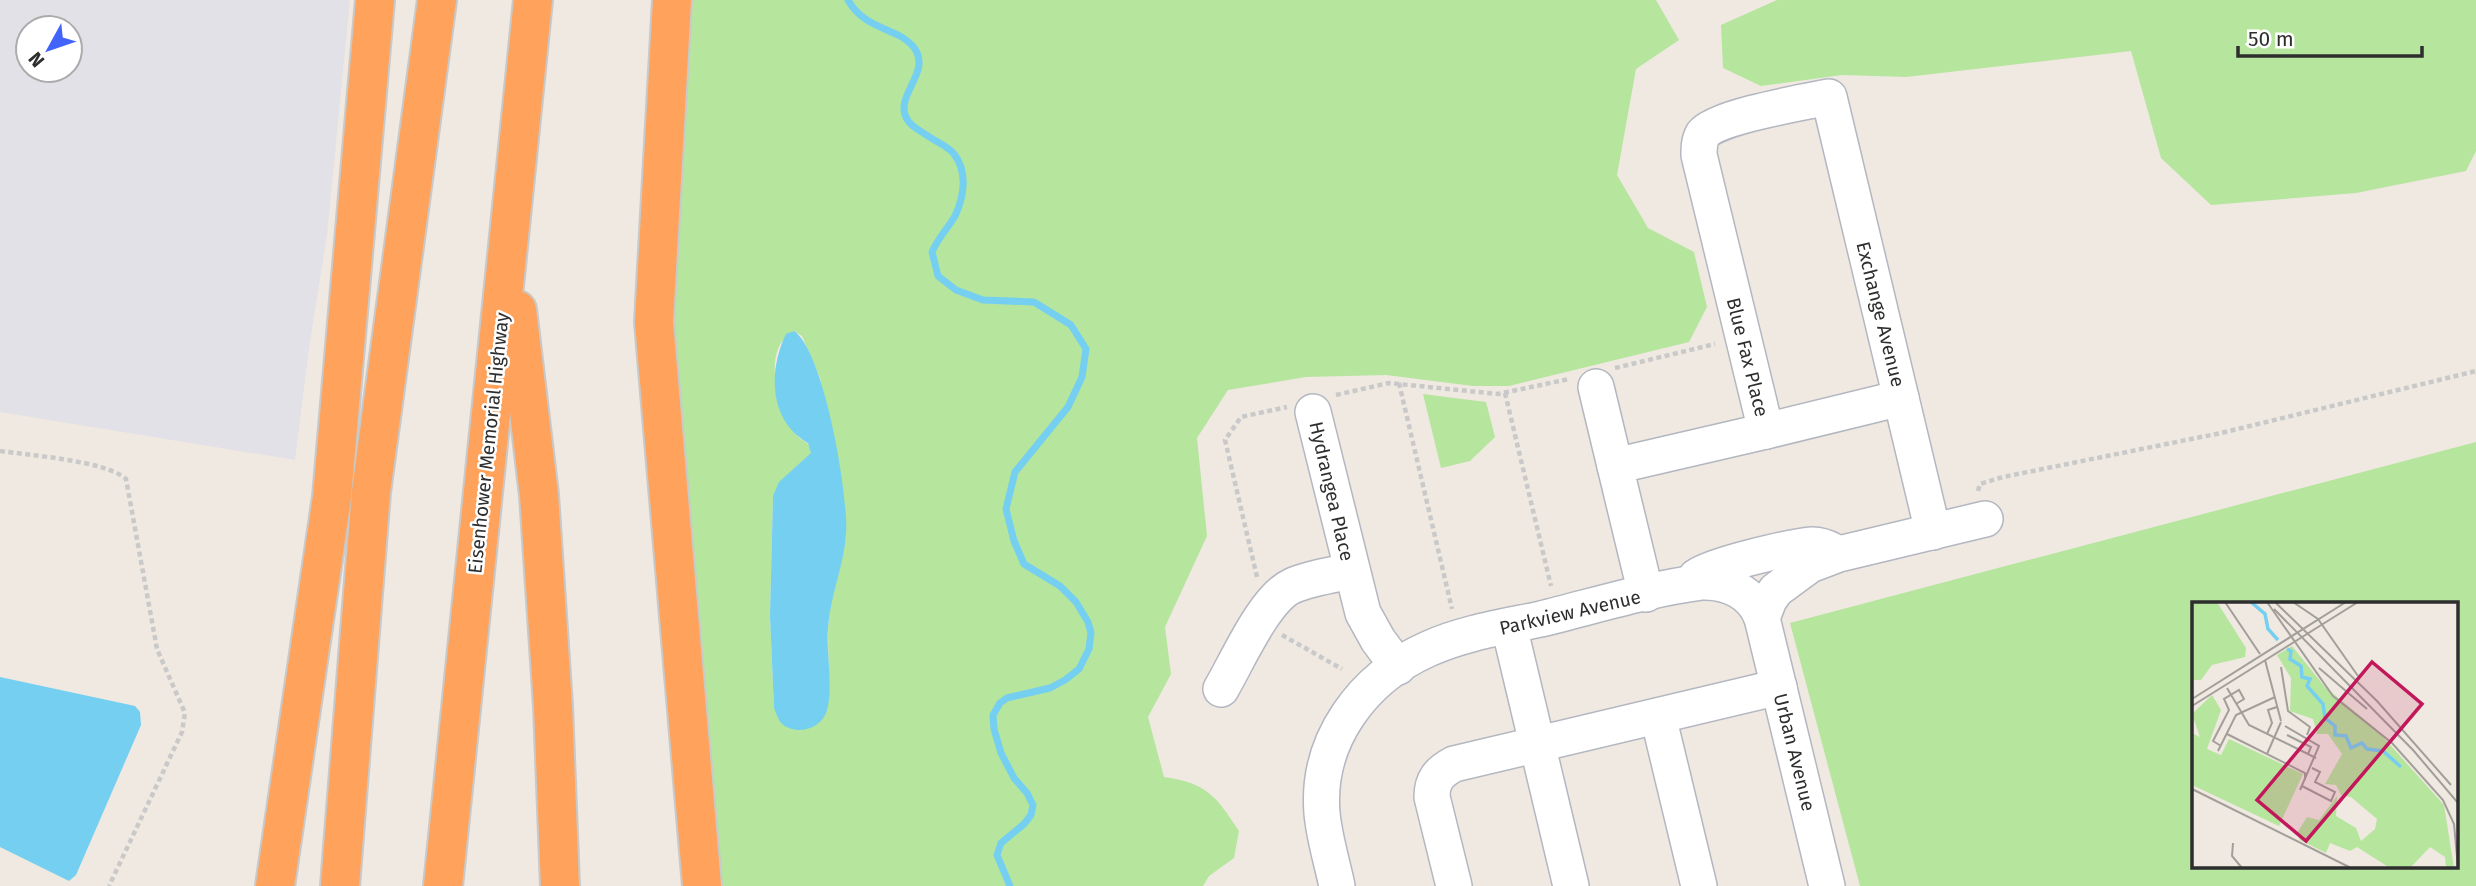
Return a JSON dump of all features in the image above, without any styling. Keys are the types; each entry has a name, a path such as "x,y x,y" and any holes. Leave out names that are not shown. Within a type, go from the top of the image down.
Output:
{"highway":[{"path":"275,886 332,497 375,0"},
{"path":"340,886 371,492 437,0"},
{"name":"Eisenhower Memorial Highway","path":"443,886 533,0"},
{"path":"672,0 654,323 702,886"},
{"path":"509,239 538,495 553,706 561,886"},
{"path":"297,886 308,668"}],"street":[{"name":"Exchange Avenue","path":"1829,97 1933,532"},
{"name":"Blue Fax Place","path":"1615,466 1766,431 1699,155 1699,145 1702,136 1719,122 1829,97"},
{"path":"1594,378 1646,594"},
{"path":"1766,431 1901,398"},
{"name":"Hydrangea Place","path":"1310,405 1360,605 1370,627 1398,667"},
{"name":"Parkview Avenue","path":"1337,886 1322,814 1321,792 1332,743 1350,710 1372,687 1413,656 1442,644 1509,626 1688,584 1701,573 1716,567 1804,546 1821,546 1839,554 1985,519"},
{"path":"1762,618 1769,600 1785,581 1810,565 1839,554"},
{"name":"Hydrangea Place","path":"1221,689 1278,596 1294,585 1351,570"},
{"name":"Urban Avenue","path":"1688,584 1716,581 1726,583 1753,602 1762,618 1827,886"},
{"path":"1509,626 1572,886"},
{"path":"1454,886 1432,797 1432,786 1436,777 1454,764 1779,687"},
{"path":"1658,716 1699,886"}],"path":[{"path":"1258,581 1225,440 1241,417 1310,405 1382,384 1399,383 1482,394 1505,393 1594,378 1722,343"},
{"path":"1985,519 1978,491 1980,484 1986,481 2221,433 2476,371"},
{"path":"1399,383 1452,609"},
{"path":"1505,393 1551,586"},
{"path":"0,451 90,465 120,473 126,479 157,649 185,713 182,732 109,886"},
{"path":"1272,629 1342,669"}],"shaded area":[{"path":"0,0 350,0 327,235 295,460 0,412"}],"green space":[{"path":"687,0 1656,0 1679,40 1636,69 1617,175 1648,228 1694,252 1707,307 1689,342 1509,386 1473,386 1386,375 1306,377 1228,390 1197,438 1207,536 1165,627 1171,674 1148,717 1164,777 1201,787 1224,809 1239,831 1234,858 1209,876 1203,886 714,886 693,647 670,274","holes":["794,331 802,336 820,378 846,536 831,598 828,629 829,697 774,708 770,616 773,496 798,465 811,454 810,446 795,433 780,401 775,364 781,343"]},
{"path":"1777,0 2476,0 2476,151 2466,171 2356,193 2211,205 2161,158 2131,51 1906,77 1842,75 1761,86 1723,68 1721,25"},
{"path":"1423,394 1486,402 1495,437 1470,461 1441,468"},
{"path":"2476,442 2476,886 1860,886 1790,623"}],"water":[{"path":"794,331 805,344 824,394 839,458 846,515 845,546 828,628 828,704 823,719 818,724 800,730 781,723 774,708 770,616 773,496 779,482 811,453 808,443 795,434 786,422 779,409 776,394 776,364 780,348 786,334"},
{"path":"0,677 135,706 140,712 141,725 76,875 69,881 0,847"}],"waterway":[{"path":"848,0 864,18 901,37 915,49 919,66 906,99 905,115 915,127 952,151 961,169 963,185 958,209 932,252 938,276 956,290 983,300 1034,302 1071,325 1086,349 1082,377 1068,407 1015,472 1006,509 1014,541 1024,564 1060,586 1076,602 1091,633 1089,649 1079,669 1050,688 1007,698 1000,703 993,715 1001,753 1033,805 1031,815 1001,843 997,855 1010,886"}]}
